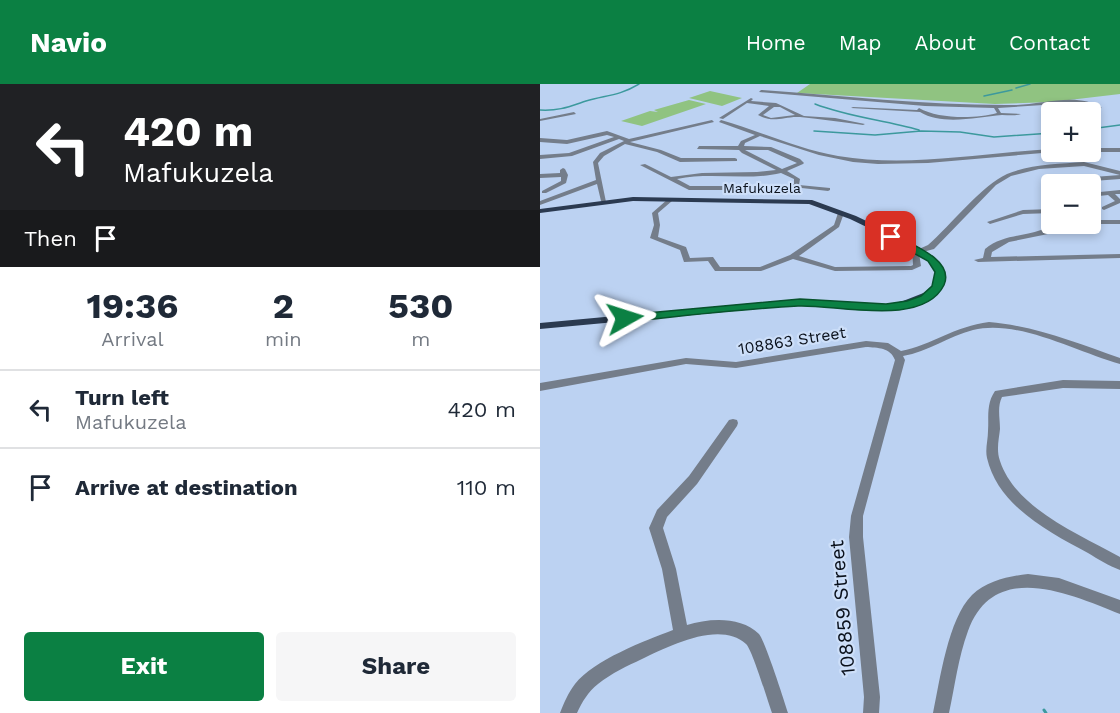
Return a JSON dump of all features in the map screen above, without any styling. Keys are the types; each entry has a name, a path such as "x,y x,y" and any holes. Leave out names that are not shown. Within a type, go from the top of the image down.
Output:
{"main road":[{"name":"Mafukuzela","path":"540,211 604,201 796,201 818,204 917,250 937,266 941,279 930,295 910,304 886,308 800,302 540,326"}],"street":[{"path":"604,201 595,163 597,158 607,150 627,142 721,119 763,90 995,106 1041,105"},
{"path":"790,97 781,97 760,115 771,119 800,116 863,124"},
{"path":"1087,101 1100,108 1064,112 1045,105 1087,101"},
{"path":"747,102 783,106 800,116"},
{"path":"995,106 1000,114"},
{"path":"853,108 919,110 930,116 955,117 1019,114"},
{"path":"540,120 574,113"},
{"path":"955,117 960,125"},
{"path":"721,119 828,155 870,162 912,162 1041,152"},
{"path":"540,140 565,142 607,134 680,160 735,160"},
{"path":"740,148 746,140 761,134"},
{"path":"540,157 570,155 619,137"},
{"path":"670,179 692,174 781,171 797,166 801,162 775,149 699,148"},
{"path":"740,148 798,180 795,186"},
{"path":"1101,150 1120,150"},
{"path":"794,257 835,269 912,268 917,266 917,250 931,247 994,184 1009,175 1039,167 1075,164 1090,165 1120,175"},
{"path":"643,165 693,189 795,186 828,189"},
{"path":"540,176 564,173 562,184 542,192"},
{"path":"1101,177 1120,175"},
{"path":"540,204 599,181"},
{"path":"542,192 563,194"},
{"path":"1101,194 1120,192"},
{"path":"1104,208 1119,201 1110,193"},
{"path":"670,200 655,213 657,225 654,238 683,249 687,260 710,259 718,269 754,270 772,267 794,257 837,226 841,213"},
{"path":"990,222 1009,219 1023,212 1041,211"},
{"path":"1101,222 1117,222 1120,232"},
{"path":"1041,232 996,245 988,251 983,260 1120,256"},
{"path":"899,357 973,327 996,325 1018,328 1120,361"},
{"name":"108863 Street","path":"540,387 686,361 736,365 866,344 885,345 899,357"},
{"name":"108859 Street","path":"871,713 872,697 856,537 857,516 899,357"},
{"path":"1120,385 1063,384 999,394 994,401 993,446 997,470 1020,501 1052,526 1120,564"},
{"path":"681,632 669,568 656,528 662,514 693,480 733,423"},
{"path":"941,713 959,637 972,606 988,592 1011,582 1043,580 1120,607"},
{"path":"568,713 575,697 587,683 604,670 681,632 711,627 745,633 754,640 780,713"}],"green space":[{"path":"810,84 1120,84 1120,94 1052,102 995,104 797,93"},
{"path":"710,91 742,98 722,106 689,98"},
{"path":"689,100 706,104 642,126 621,121 650,111 658,112 654,110"}],"waterway":[{"path":"540,110 563,108 619,93 639,84"},
{"path":"1016,88 1030,84"},
{"path":"984,96 1012,90"},
{"path":"815,104 919,130"},
{"path":"1101,128 1120,125"},
{"path":"814,131 875,135 921,131 960,132 994,137 1041,134"}],"route":[{"path":"625,318 800,302 886,308 910,304 930,295 941,279 937,266 919,250 891,237"}]}
